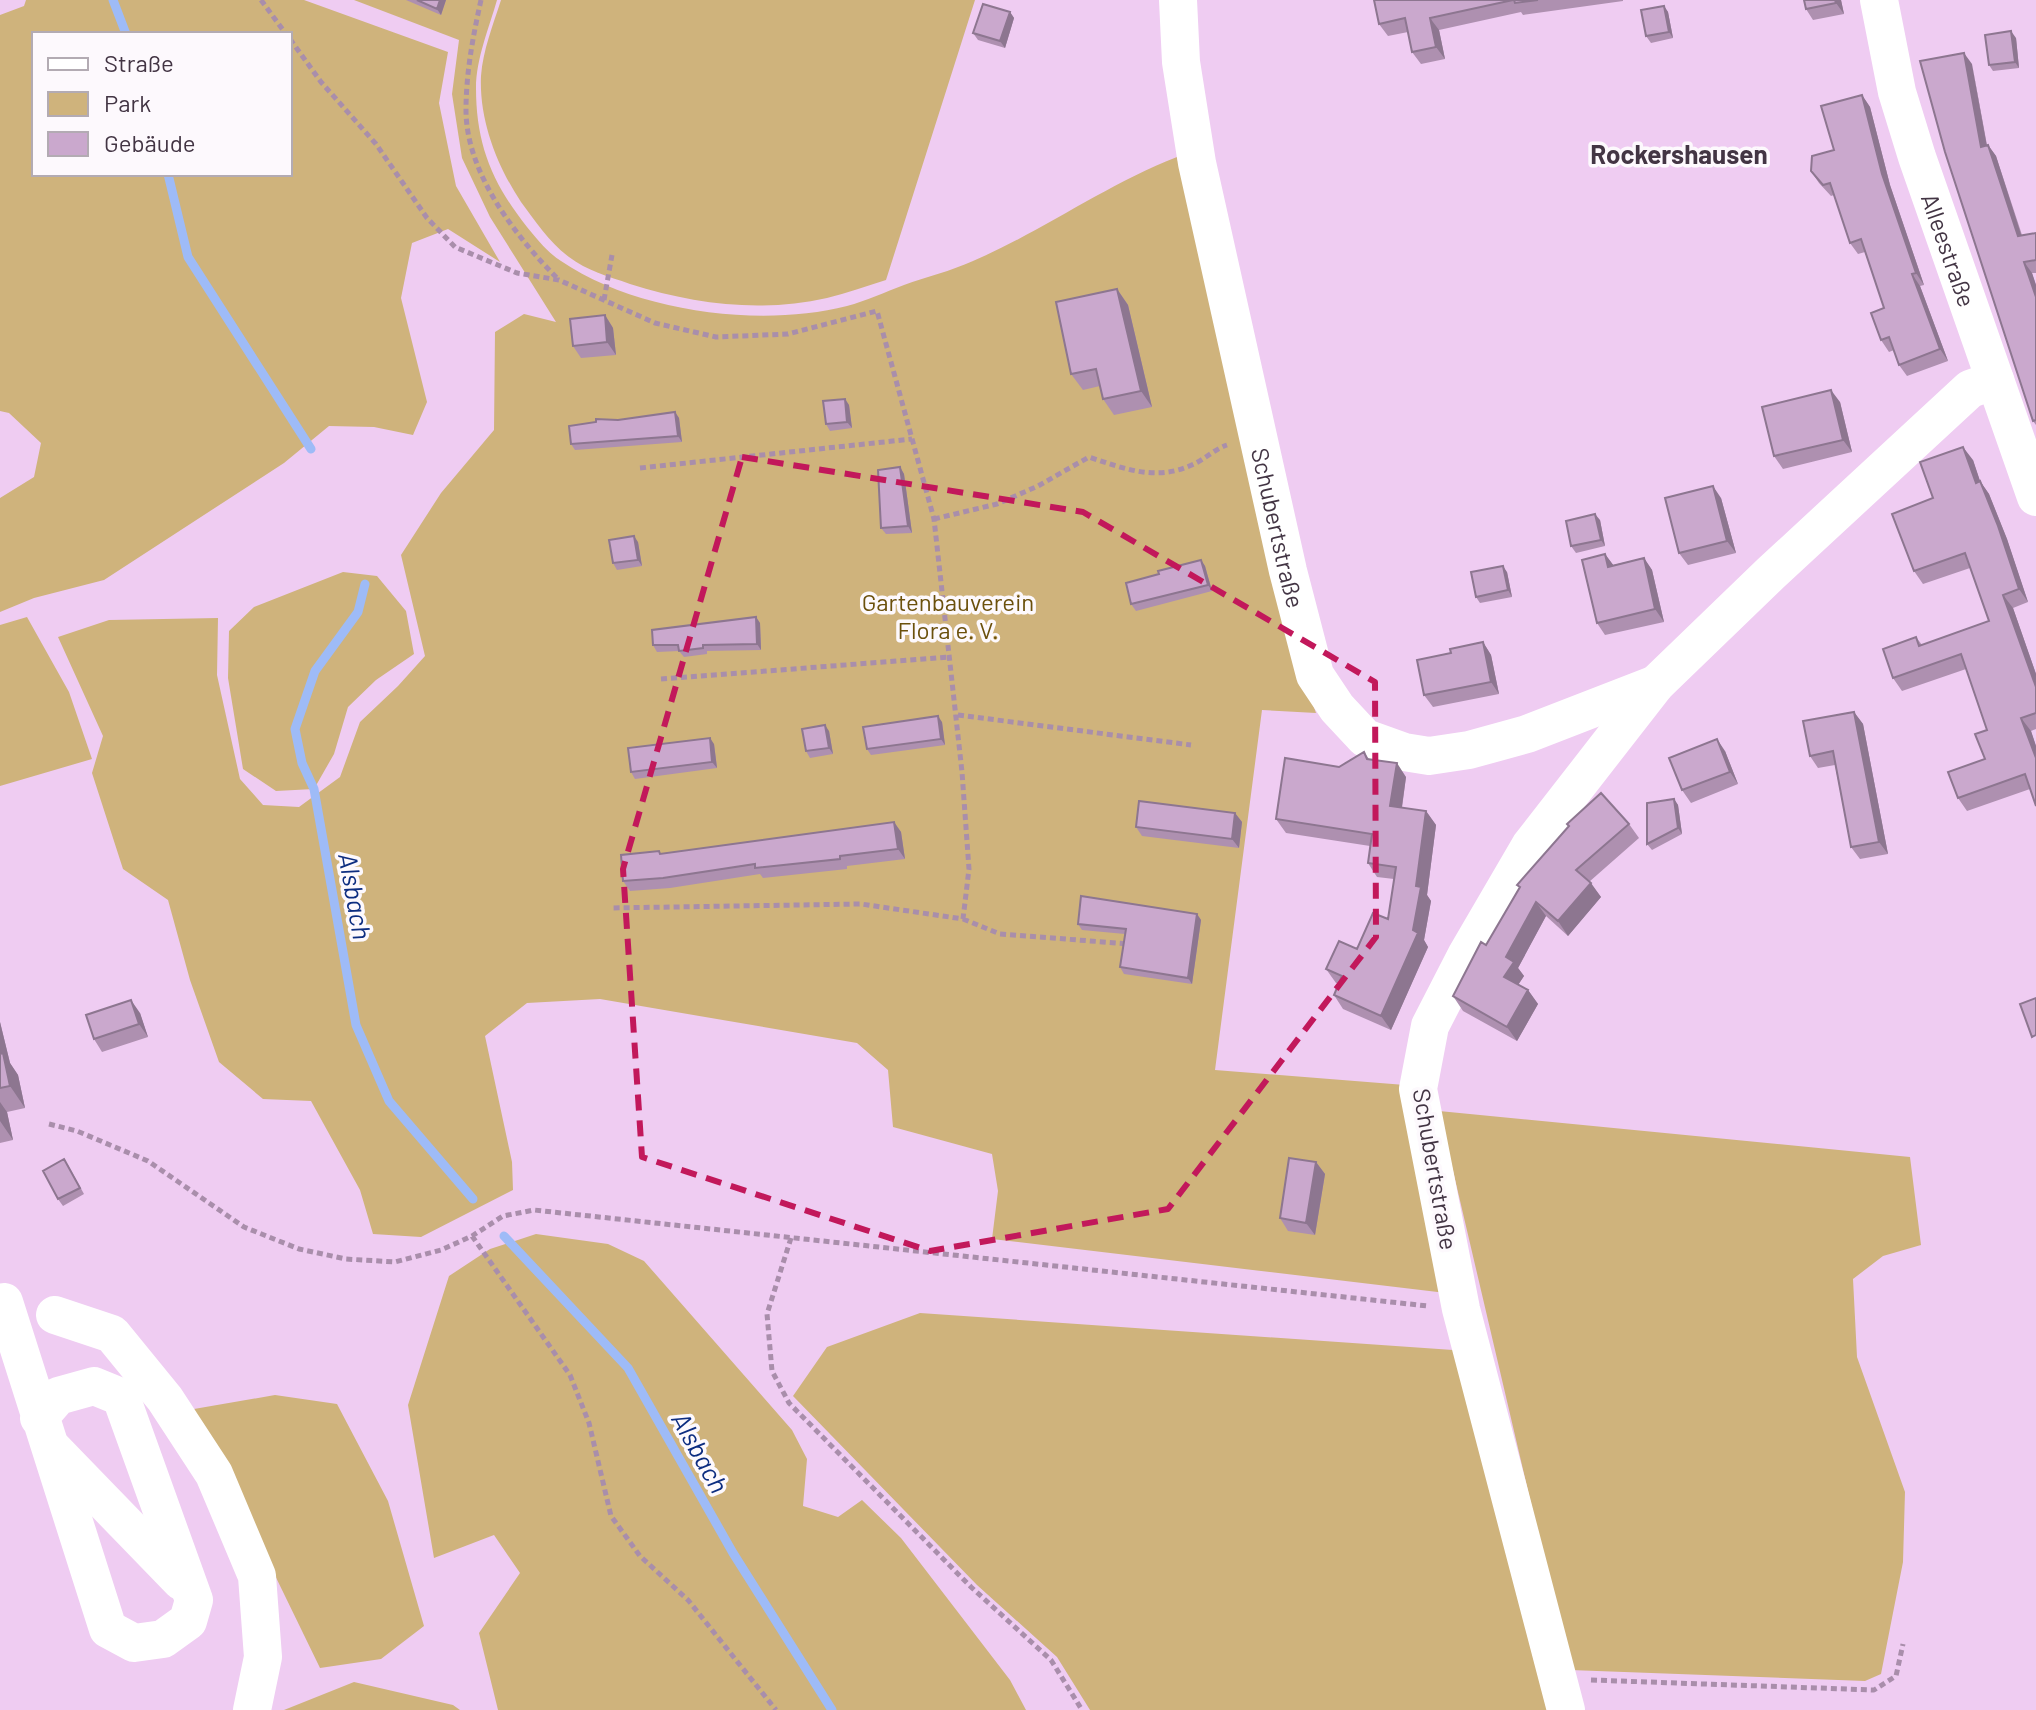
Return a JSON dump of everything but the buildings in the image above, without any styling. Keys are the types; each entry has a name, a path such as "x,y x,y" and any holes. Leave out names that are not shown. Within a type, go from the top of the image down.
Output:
{"street":[{"name":"Schubertstraße","path":"1178,0 1181,62 1197,163 1288,571 1315,675 1337,708 1365,738 1404,752 1429,756 1469,750 1527,734 1656,684"},
{"name":"Alleestraße","path":"1879,0 1897,92 1913,144 2033,481"},
{"name":"Schubertstraße","path":"1562,1695 1461,1309 1418,1089 1430,1026 1475,940 1530,846 1656,684 1970,389 1995,380"},
{"path":"4,1302 42,1430 108,1629 134,1643 163,1639 188,1621 194,1600 121,1397 94,1386 58,1396 42,1430"},
{"path":"55,1315 112,1334 165,1399 214,1474 257,1576 263,1657 252,1710"},
{"path":"100,1606 127,1414"},
{"path":"42,1430 113,1510 191,1590"},
{"path":"73,1524 156,1494"}],"path":[{"path":"261,0 285,32"},
{"path":"481,0 471,45 466,112 472,148 510,226 559,280"},
{"path":"292,42 321,82 376,144 427,218 455,247 517,273 559,280 655,323 716,337 788,334 877,311 934,519 958,715 969,869 963,919"},
{"path":"604,300 612,255"},
{"path":"934,519 997,504 1038,486 1089,457 1136,473 1173,472 1221,447 1259,436"},
{"path":"640,468 912,439"},
{"path":"661,679 950,657"},
{"path":"958,715 1191,745"},
{"path":"610,908 861,904 963,919 1000,934 1133,944"},
{"path":"49,1124 77,1131 148,1161 244,1227 299,1249 346,1259 395,1262 441,1250 472,1236 503,1216 534,1210 1414,1305"},
{"path":"472,1236 570,1375 589,1423 611,1516 640,1556 688,1600 776,1710"},
{"path":"791,1238 767,1314 772,1371 789,1403 971,1587 1051,1660 1082,1710"},
{"path":"1562,1695 1874,1690 1896,1676 1903,1644"}],"highlighted area":[{"path":"742,457 1083,512 1375,682 1376,937 1168,1209 930,1251 642,1157 623,869"}],"green space":[{"path":"26,0 304,0 448,52 439,103 456,186 500,262 448,229 412,243 401,298 427,402 413,435 374,427 329,426 284,463 104,580 34,598 0,612 0,498 34,477 41,443 9,413 0,411 0,15 24,6"},
{"name":"Gartenbauverein Flora e. V.","path":"354,0 497,0 478,66 476,88 483,145 504,195 535,236 561,261 625,293 700,311 776,315 854,304 973,261 1150,168 1177,157 1284,620 1316,713 1262,710 1215,1070 1405,1085 1446,1293 992,1239 998,1191 992,1154 893,1127 888,1070 857,1043 600,999 527,1003 485,1036 512,1162 513,1190 421,1237 373,1234 360,1190 311,1101 263,1099 219,1062 190,980 168,900 123,869 92,773 103,736 58,637 109,620 218,618 217,675 240,779 263,805 299,807 340,777 360,722 425,656 401,555 441,493 494,430 495,332 524,314 556,322 490,217 462,158 452,94 459,40"},
{"path":"501,0 975,0 886,280 802,303 727,304 678,297 630,284 590,270 569,257 549,238 521,202 497,158 486,126 481,93 482,66"},
{"path":"343,572 377,576 406,611 414,654 376,680 348,707 334,754 314,789 276,791 243,769 228,678 229,631 254,607"},
{"path":"27,617 69,692 92,759 0,786 0,625"},
{"path":"1439,1111 1910,1157 1921,1245 1883,1256 1853,1279 1857,1357 1905,1492 1903,1562 1881,1674 1865,1681 1570,1670"},
{"path":"536,1234 608,1244 644,1261 792,1430 807,1459 803,1506 838,1517 862,1500 901,1538 1010,1680 1026,1710 498,1710 479,1633 520,1573 494,1535 434,1558 408,1405 449,1276 490,1249"},
{"path":"920,1313 1453,1350 1547,1710 1090,1710 1057,1657 977,1585 793,1396 827,1347"},
{"path":"275,1395 337,1404 388,1501 424,1626 381,1659 320,1668 194,1409"},
{"path":"354,1682 453,1705 460,1710 284,1710"}],"waterway":[{"name":"Alsbach","path":"113,0 125,32"},
{"name":"Alsbach","path":"168,176 188,257 311,449"},
{"name":"Alsbach","path":"365,584 358,612 315,671 295,729 302,763 314,789 356,1025 389,1101 473,1199"},
{"name":"Alsbach","path":"504,1236 628,1368 733,1553 832,1710"}],"district":[{"name":"Rockershausen","path":"1679,153"}]}
